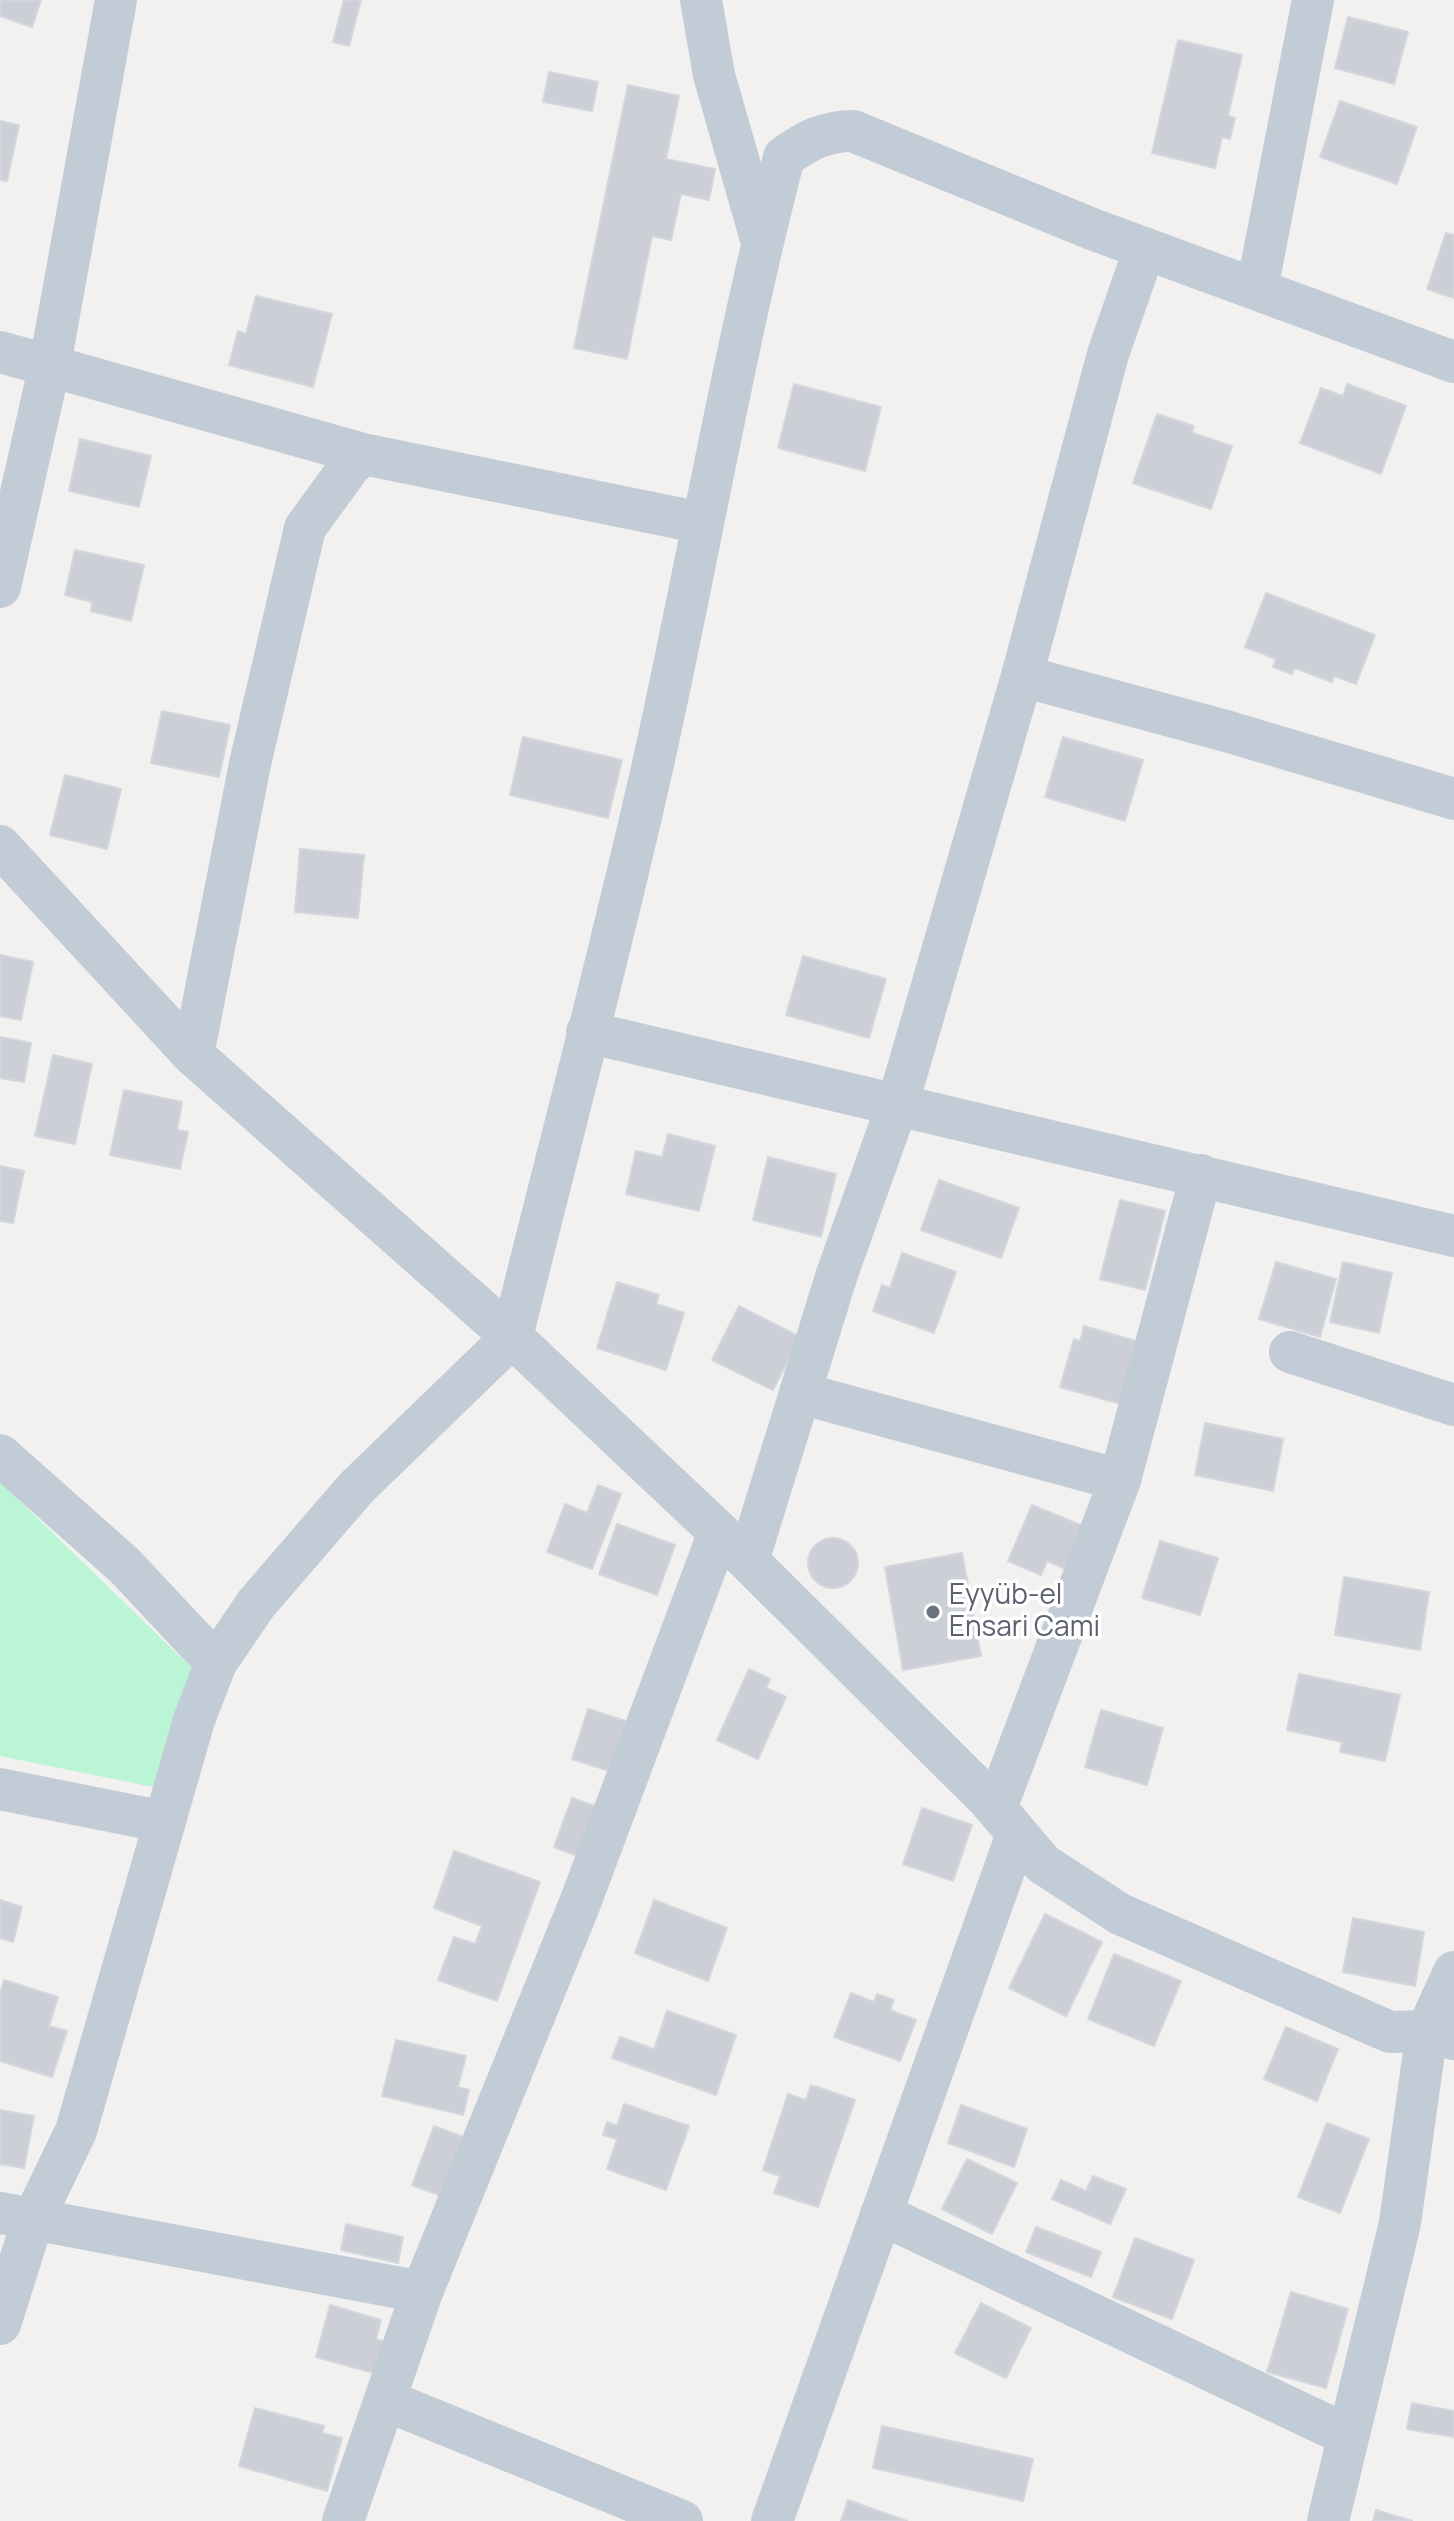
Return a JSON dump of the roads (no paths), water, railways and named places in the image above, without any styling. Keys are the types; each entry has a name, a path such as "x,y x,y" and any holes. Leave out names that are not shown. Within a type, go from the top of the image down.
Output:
{"street":[{"path":"0,587 50,364 116,0"},
{"path":"701,0 714,75 762,243"},
{"path":"1257,289 1313,0"},
{"path":"0,2324 16,2217 76,2131 194,1720 216,1663 256,1604 356,1488 512,1337 653,764 762,243 784,157 806,141 833,131 853,131 1092,229 1454,362"},
{"path":"748,1561 837,1274 898,1103 1022,676 1108,354 1145,248"},
{"path":"0,352 363,454 702,523"},
{"path":"193,1055 250,764 305,528 350,466 363,454"},
{"path":"1022,676 1226,731 1454,799"},
{"path":"0,846 193,1055 512,1337 719,1532 1007,1821 1043,1864 1120,1914 1390,2032 1440,2035"},
{"path":"587,1032 1454,1236"},
{"path":"772,2521 881,2214 1120,1480 1201,1175"},
{"path":"1290,1352 1454,1405"},
{"path":"800,1393 1120,1480"},
{"path":"0,1455 125,1566 216,1663"},
{"path":"343,2521 422,2292 580,1903 719,1532"},
{"path":"0,1789 165,1822"},
{"path":"1328,2521 1400,2223 1454,1972"},
{"path":"881,2214 1347,2435"},
{"path":"16,2217 422,2292"},
{"path":"385,2400 682,2521"}],"place":[{"name":"Eyyüb-el Ensari Cami","path":"933,1612"}]}
